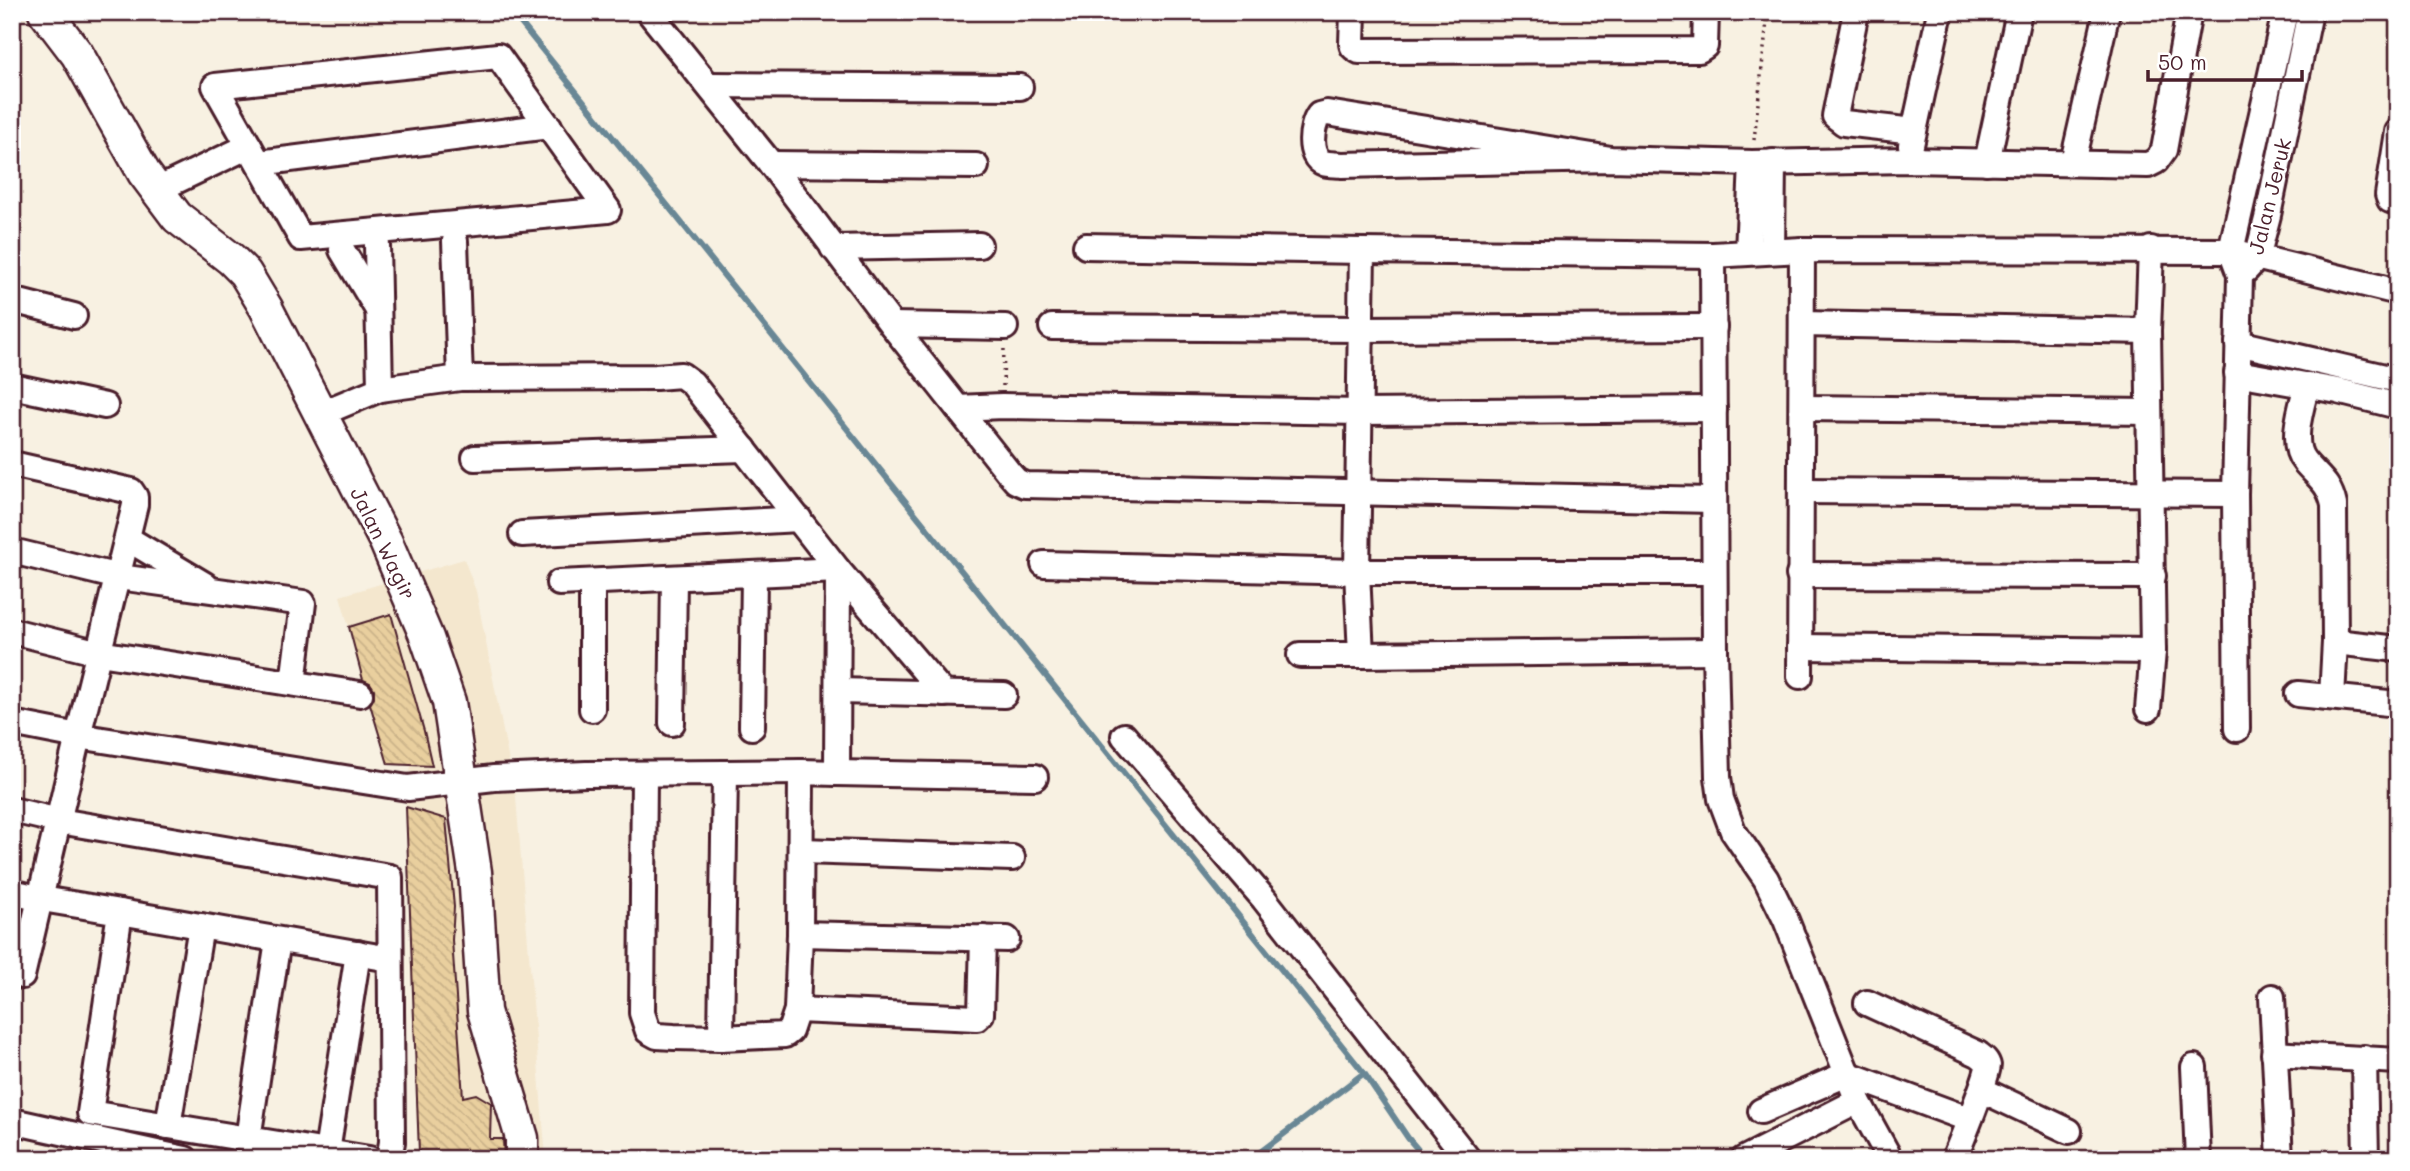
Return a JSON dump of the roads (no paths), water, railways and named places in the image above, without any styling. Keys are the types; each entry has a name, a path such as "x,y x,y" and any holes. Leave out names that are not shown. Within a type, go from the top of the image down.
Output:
{"street":[{"name":"Jalan Wagir","path":"45,12 77,54 156,190 177,217 245,273 266,308 386,542 427,638 449,702 462,783 475,872 484,1012 522,1138 523,1159"},
{"path":"649,12 771,164 892,325 1016,481 1025,485 1713,500"},
{"path":"1353,12 1352,44 1356,50 1413,51 1699,50 1705,46 1706,12"},
{"path":"1856,12 1835,116 1844,123 1914,131"},
{"path":"1908,160 1940,12"},
{"path":"1987,162 2020,12"},
{"path":"2073,162 2107,12"},
{"path":"1611,159 1327,113 1319,115 1315,121 1313,134 1313,151 1317,159 1324,164 1611,159 1762,163 1908,160 2139,165 2156,161 2164,150 2189,12"},
{"name":"Jalan Jeruk","path":"2285,12 2231,251 2249,267 2310,12"},
{"path":"498,56 608,210 301,238 254,155 215,86 498,56"},
{"path":"709,85 1020,87"},
{"path":"156,190 254,155 549,127"},
{"path":"2398,132 2388,195 2390,200 2398,203"},
{"path":"1760,252 1762,163"},
{"path":"771,164 976,166"},
{"path":"455,241 460,378"},
{"path":"377,245 380,389"},
{"path":"833,248 979,245"},
{"path":"1086,246 1713,255 1802,250 2231,251"},
{"path":"2148,709 2153,651 2148,331 2151,249"},
{"path":"342,250 379,311"},
{"path":"1800,676 1802,250"},
{"path":"1361,654 1357,572 1362,251"},
{"path":"1713,255 1714,572 1718,777 1721,799 1733,831 1766,879 1786,920 1858,1101 1887,1158"},
{"path":"2237,729 2237,373 2238,344 2249,267 2398,292"},
{"path":"12,300 74,316"},
{"path":"1802,324 2148,331"},
{"path":"892,325 1005,327"},
{"path":"1052,327 1360,330 1714,327"},
{"path":"2238,344 2398,380"},
{"path":"2237,373 2398,405"},
{"path":"320,414 380,389 460,378 681,375 692,383 838,570 944,694"},
{"path":"2307,385 2297,430 2298,448 2304,461 2324,480 2334,505 2335,642 2332,697"},
{"path":"12,386 105,406"},
{"path":"958,408 1002,406 1360,412 1714,409"},
{"path":"1803,408 2149,412"},
{"path":"475,458 744,449"},
{"path":"12,464 131,491 135,497 128,539 78,736 22,976"},
{"path":"1801,491 2235,494"},
{"path":"522,534 799,519"},
{"path":"128,539 215,591"},
{"path":"12,551 119,577 303,603 293,683"},
{"path":"1044,564 1357,572 1714,572"},
{"path":"559,583 838,570"},
{"path":"837,774 838,570"},
{"path":"752,727 754,574"},
{"path":"1799,575 2153,576"},
{"path":"672,723 674,578"},
{"path":"592,582 592,709"},
{"path":"12,631 99,653 360,694"},
{"path":"2335,642 2398,649"},
{"path":"1800,647 2153,651"},
{"path":"1300,655 1716,651"},
{"path":"838,691 1004,695"},
{"path":"2298,694 2398,704"},
{"path":"12,723 78,736 408,788 507,778 644,774 801,772 1035,776"},
{"path":"1124,736 1264,899 1468,1159"},
{"path":"644,774 644,1024 648,1031 657,1036 721,1038 785,1035 790,1031 797,1010 802,851 801,772"},
{"path":"721,1038 725,773"},
{"path":"12,810 59,821 390,877 392,1142 389,1159"},
{"path":"802,851 1013,858"},
{"path":"12,892 390,959"},
{"path":"120,912 90,1113 369,1159"},
{"path":"168,1126 201,926"},
{"path":"797,1010 977,1018 981,1014 995,939 800,934"},
{"path":"248,1139 278,940"},
{"path":"327,1152 358,953"},
{"path":"2272,997 2280,1159"},
{"path":"1867,1003 1985,1059 1989,1070 1968,1119 1956,1158"},
{"path":"2274,1054 2398,1061"},
{"path":"2364,1058 2366,1159"},
{"path":"2194,1068 2198,1159"},
{"path":"1761,1111 1847,1074 1968,1119"},
{"path":"1982,1090 2069,1130"},
{"path":"1744,1159 1858,1101"},
{"path":"12,1121 169,1157"}],"waterway":[{"path":"512,12 1364,1073 1408,1138 1426,1159"},
{"path":"1251,1159 1364,1073"}]}
